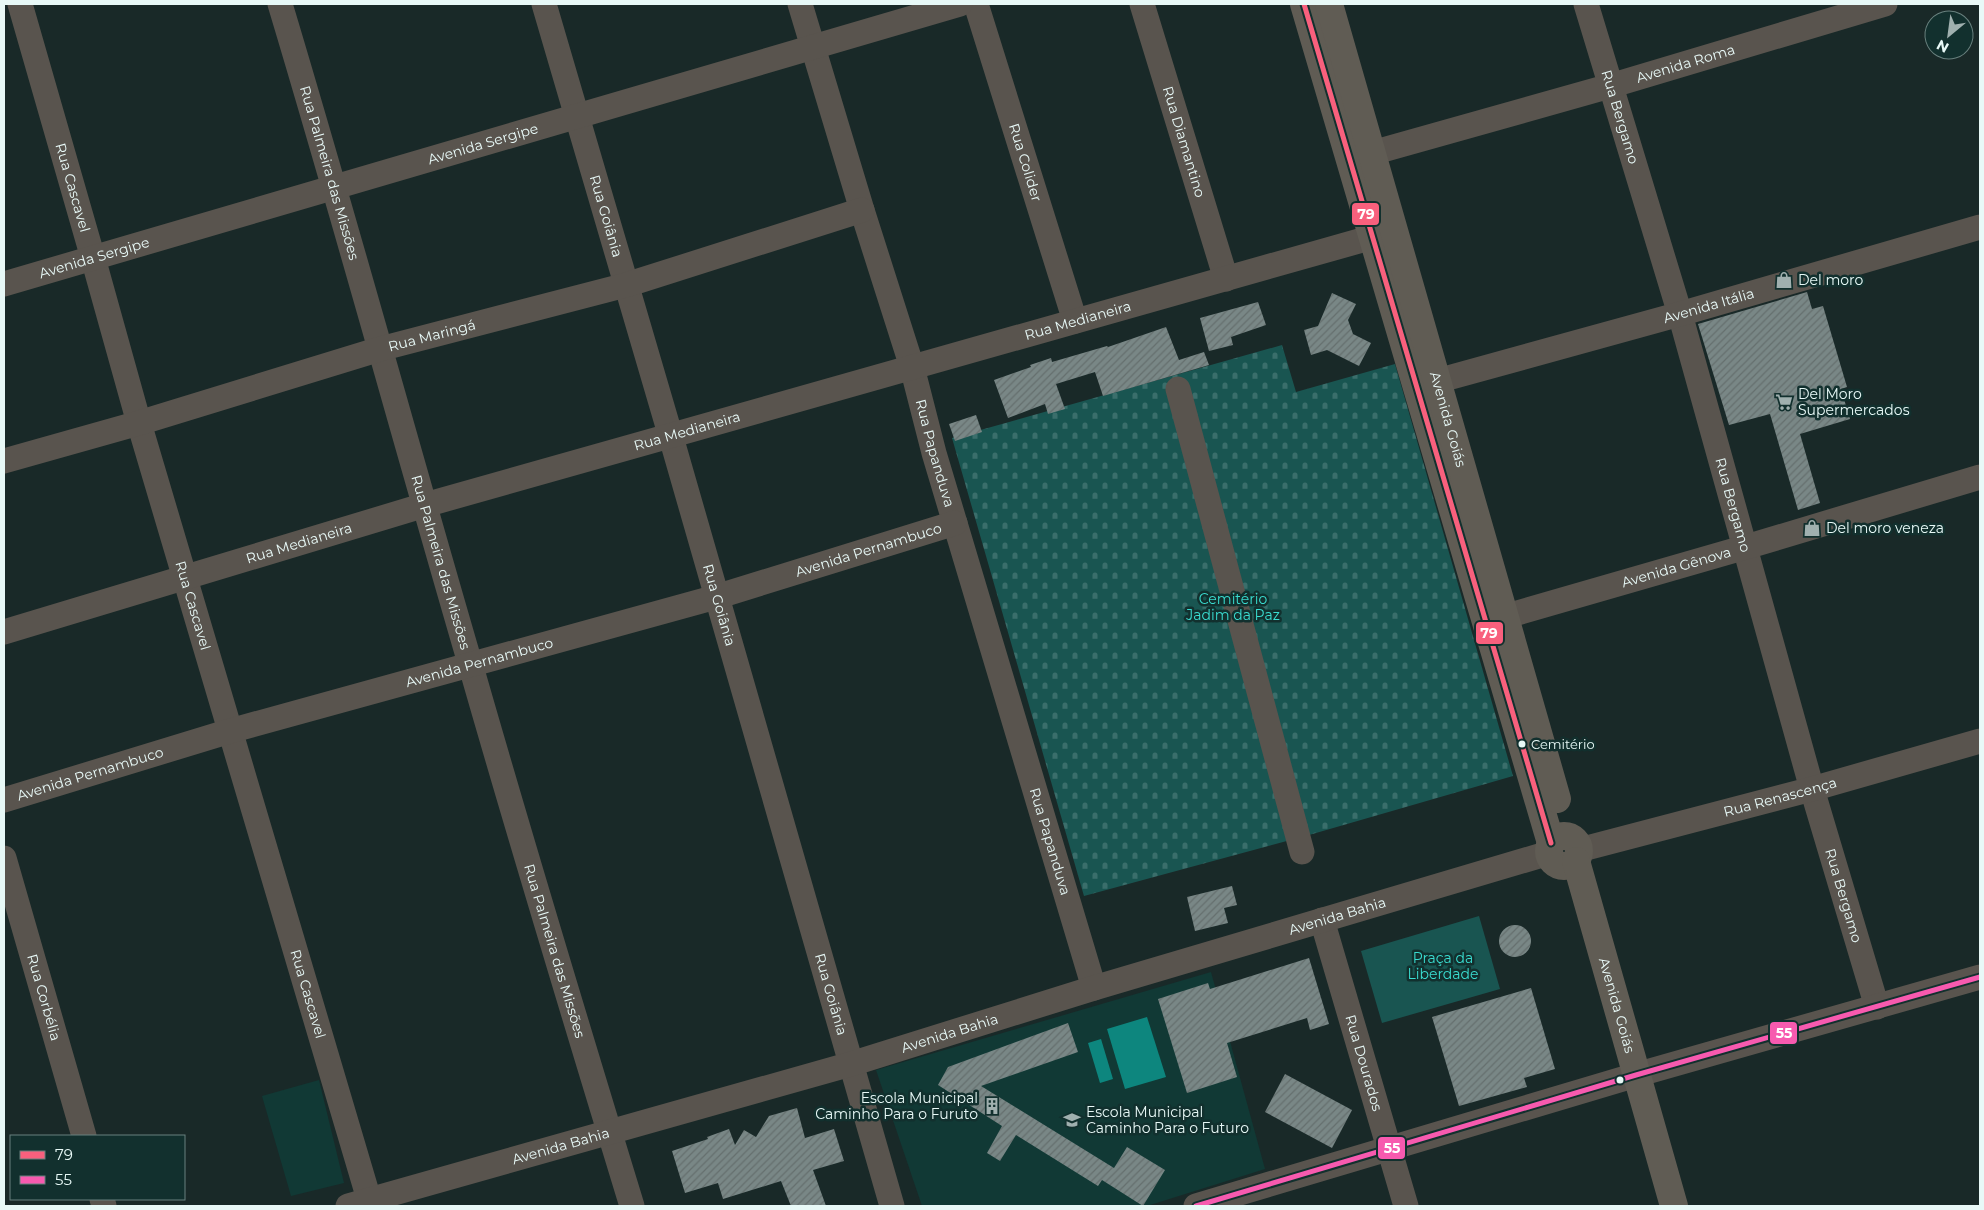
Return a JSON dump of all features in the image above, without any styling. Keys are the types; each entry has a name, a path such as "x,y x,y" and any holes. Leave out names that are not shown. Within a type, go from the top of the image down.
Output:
{"main road":[{"name":"Avenida Goiás","path":"1304,4 1373,236 1495,619 1628,1078 1674,1206"},
{"name":"Avenida Goiás","path":"1329,4 1437,381 1495,619"},
{"name":"Avenida Goiás","path":"1628,1078 1655,1206"}],"street":[{"name":"Rua Cascavel","path":"20,4 139,423 230,731 363,1204"},
{"name":"Rua Palmeira das Missões","path":"280,4 335,186 470,666 632,1206"},
{"name":"Rua Goiânia","path":"544,4 671,437 892,1206"},
{"name":"Rua Papanduva","path":"800,4 912,367 934,453 1094,988"},
{"name":"Avenida Sergipe","path":"4,284 960,4"},
{"name":"Rua Colider","path":"976,4 1075,321"},
{"name":"Rua Diamantino","path":"1142,4 1226,279"},
{"name":"Rua Bergamo","path":"1586,4 1680,314 1812,788 1877,1007"},
{"name":"Avenida Roma","path":"1372,153 1610,86 1885,4"},
{"name":"Rua Maringá","path":"4,461 139,423 380,350 626,285 862,210"},
{"name":"Avenida Itália","path":"1437,381 1680,314 1980,227"},
{"name":"Rua Medianeira","path":"4,632 425,505 671,437 1373,236"},
{"path":"1178,389 1302,852"},
{"name":"Avenida Gênova","path":"1495,619 1980,477"},
{"name":"Avenida Pernambuco","path":"4,800 230,731 716,597 955,524"},
{"name":"Rua Renascença","path":"1563,851 1812,788 1980,741"},
{"name":"Avenida Bahia","path":"363,1204 851,1064 1094,988 1563,851"},
{"name":"Rua Corbélia","path":"4,858 84,1135"},
{"name":"Rua Dourados","path":"1322,920 1406,1206"},
{"path":"1196,1206 1628,1078 1980,977"}],"shaded area":[{"name":"Escola Municipal Caminho Para o Futuro","path":"1211,972 1265,1169 1147,1206 922,1206 876,1070"},
{"path":"1147,1017 1166,1077 1125,1089 1107,1029"},
{"path":"1101,1039 1113,1079 1100,1083 1088,1043"},
{"path":"319,1080 344,1183 291,1196 262,1096"}],"green space":[{"name":"Cemitério Jadim da Paz","path":"1282,345 1296,392 1395,364 1513,776 1309,835 1084,896 952,438"},
{"name":"Praça da Liberdade","path":"1479,916 1500,989 1382,1023 1361,951"}],"building":[{"name":"Del Moro Supermercados","path":"1807,292 1812,309 1823,306 1847,387 1841,389 1850,419 1800,434 1820,503 1798,510 1770,414 1729,425 1698,324"},
{"path":"1332,293 1356,304 1348,320 1353,334 1371,343 1359,366 1327,350 1311,355 1304,330 1318,326"},
{"path":"1258,302 1266,325 1231,337 1233,345 1209,351 1200,318"},
{"path":"1166,327 1179,360 1204,352 1209,365 1103,396 1095,372 1056,384 1065,409 1048,414 1045,404 1008,418 994,380 1051,358 1052,362 1108,347"},
{"path":"976,415 982,432 955,441 949,424"},
{"path":"1232,886 1237,905 1224,908 1228,923 1195,931 1187,897"},
{"path":"1515,925 1527,929 1531,941 1527,953 1515,957 1503,953 1499,941 1503,929"},
{"path":"1309,958 1329,1024 1310,1030 1307,1018 1227,1043 1237,1077 1187,1093 1158,999 1208,983 1210,989"},
{"path":"1531,988 1555,1069 1524,1078 1527,1087 1459,1106 1432,1017"},
{"name":"Escola Municipal Caminho Para o Furuto","path":"1068,1023 1078,1052 981,1086 1114,1168 1127,1147 1165,1170 1143,1206 1102,1180 1098,1186 1016,1135 1000,1161 987,1153 1002,1126 938,1085 948,1067"},
{"path":"1285,1074 1352,1110 1332,1148 1265,1112"},
{"path":"797,1108 805,1138 834,1129 844,1161 813,1170 826,1206 791,1206 781,1181 723,1199 718,1183 685,1193 672,1151 708,1139 707,1137 729,1129 735,1145 744,1130 756,1137 769,1116"}],"transit line":[{"name":"79","path":"1304,4 1551,843"},
{"name":"55","path":"1196,1206 1636,1075 1980,977"}],"place":[{"name":"Del moro","path":"1784,280"},
{"name":"Del Moro Supermercados","path":"1784,402"},
{"name":"Del moro veneza","path":"1812,528"},
{"name":"Cemitério","path":"1522,744"},
{"name":"Escola Municipal Caminho Para o Furuto","path":"992,1106"},
{"name":"Escola Municipal Caminho Para o Futuro","path":"1072,1120"}]}
